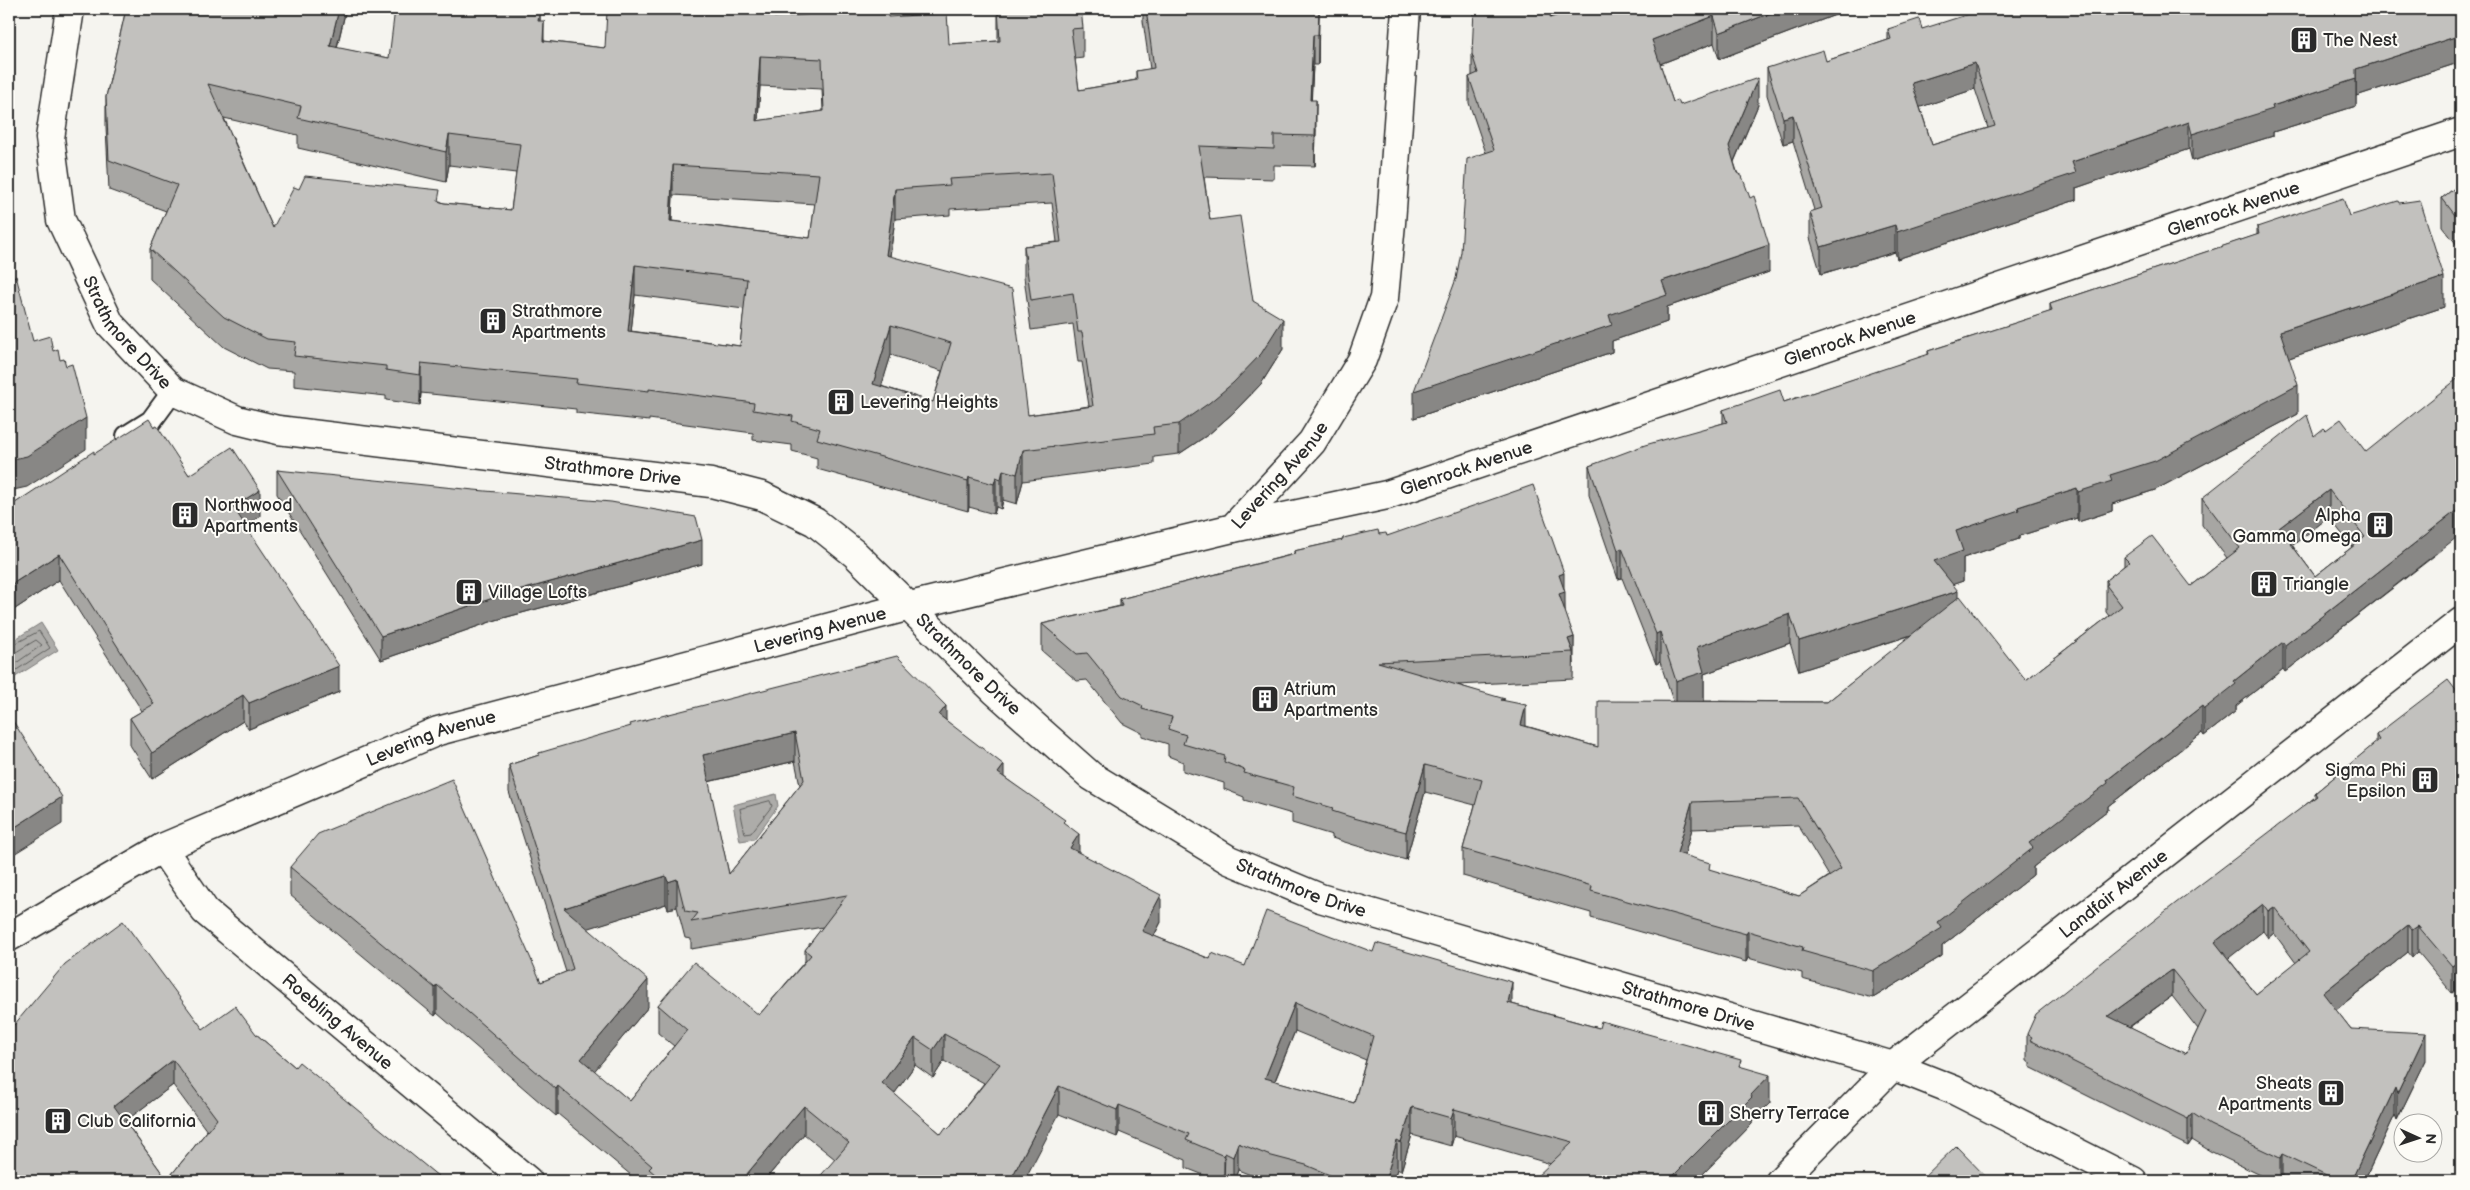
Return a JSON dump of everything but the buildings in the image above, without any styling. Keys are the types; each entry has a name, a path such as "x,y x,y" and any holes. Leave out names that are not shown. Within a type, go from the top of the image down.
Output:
{"street":[{"name":"Strathmore Drive","path":"70,9 50,138 61,220 110,324 173,391 236,420 278,430 711,483 762,496 815,522 854,554 996,691 1091,776 1229,860 1320,898 1893,1066 1954,1090 2133,1181"},
{"name":"Levering Avenue","path":"9,937 162,848 438,730 910,606 1233,528 1312,442 1362,360 1384,298 1392,223 1406,9"},
{"name":"Glenrock Avenue","path":"1233,528 1387,494 2461,132"},
{"name":"Landfair Avenue","path":"1780,1181 1893,1066 2461,622"},
{"name":"Roebling Avenue","path":"162,848 205,911 528,1181"}],"lane":[{"path":"109,448 151,421 173,391"}],"water":[{"path":"41,623 58,650 9,681 9,643"},
{"path":"776,794 778,806 754,839 740,841 733,805"}],"place":[{"name":"The Nest","path":"2304,40"},
{"name":"Strathmore Apartments","path":"493,321"},
{"name":"Levering Heights","path":"841,402"},
{"name":"Northwood Apartments","path":"185,515"},
{"name":"Alpha Gamma Omega","path":"2380,525"},
{"name":"Triangle","path":"2264,584"},
{"name":"Village Lofts","path":"469,592"},
{"name":"Atrium Apartments","path":"1265,699"},
{"name":"Sigma Phi Epsilon","path":"2425,780"},
{"name":"Sheats Apartments","path":"2331,1093"},
{"name":"Sherry Terrace","path":"1711,1113"},
{"name":"Club California","path":"58,1121"}]}
